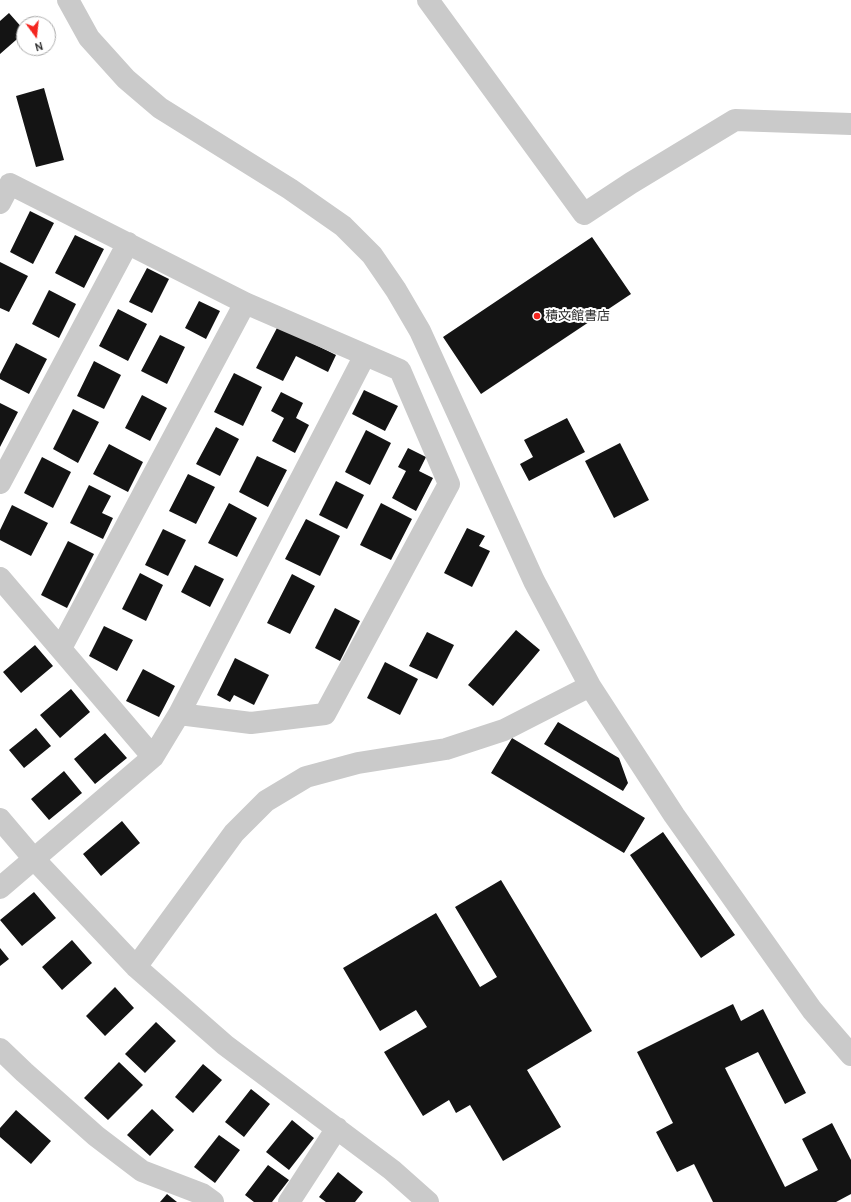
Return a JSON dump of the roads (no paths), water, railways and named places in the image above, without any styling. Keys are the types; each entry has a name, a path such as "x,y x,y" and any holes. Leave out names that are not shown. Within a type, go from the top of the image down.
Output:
{"street":[{"path":"68,0 89,38 126,79 160,108 290,189 343,226 372,255 396,290 420,331 534,581 590,686 674,815 706,861 812,1010 851,1055"},
{"path":"428,0 584,214 631,183 734,120 851,124"},
{"path":"0,203 10,184 245,303 400,370 449,484 325,714 251,723 179,714"},
{"path":"0,483 128,243"},
{"path":"60,648 245,303"},
{"path":"0,888 153,757 179,714 365,355"},
{"path":"0,578 153,757"},
{"path":"136,967 234,833 266,801 306,777 358,763 446,749 504,730 590,686"},
{"path":"0,819 34,859 136,967 226,1045 392,1170 428,1202"},
{"path":"0,1049 96,1136 142,1171 202,1194 213,1202"},
{"path":"289,1202 337,1128"}],"place":[{"name":"積文館書店","path":"537,316"}]}
